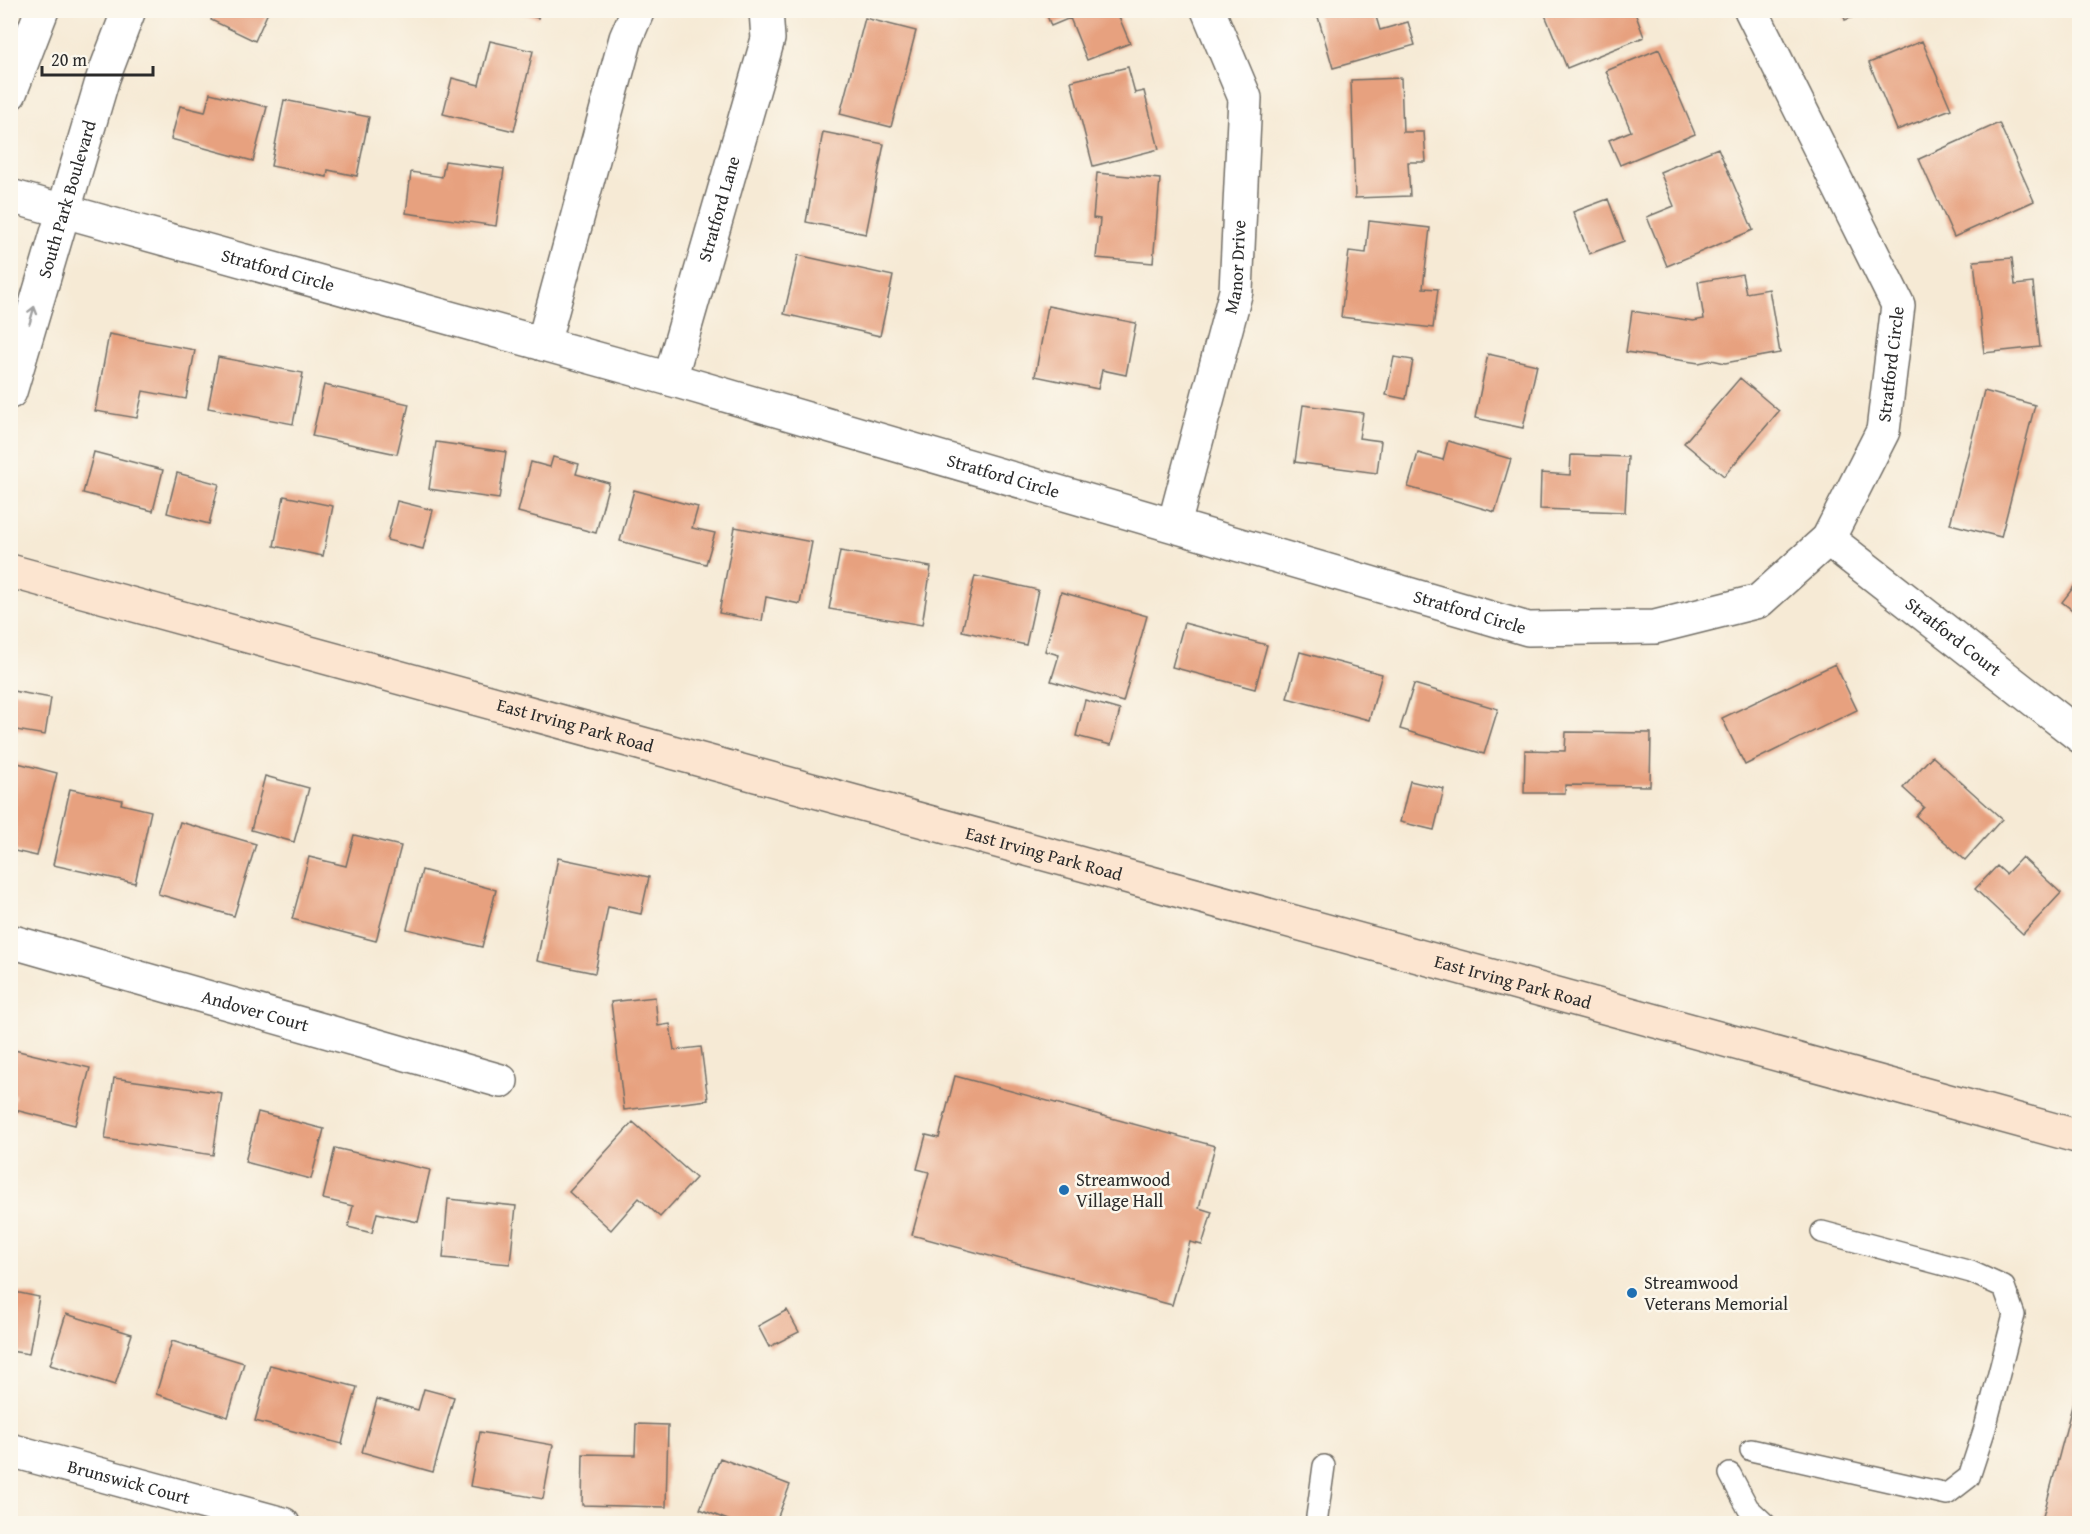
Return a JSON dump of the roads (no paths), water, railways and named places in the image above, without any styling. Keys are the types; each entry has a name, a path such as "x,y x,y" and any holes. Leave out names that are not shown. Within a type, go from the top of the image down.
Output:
{"main road":[{"name":"East Irving Park Road","path":"10,571 2079,1137"}],"street":[{"path":"10,93 42,10"},
{"name":"South Park Boulevard","path":"10,392 103,78 129,10"},
{"path":"543,344 626,38 638,10"},
{"name":"Manor Drive","path":"1174,525 1236,291 1245,98 1209,10"},
{"name":"Stratford Circle","path":"10,196 670,380 1528,629 1655,627 1759,602 1828,539 1883,431 1898,305 1751,10"},
{"name":"Stratford Lane","path":"670,380 767,25"},
{"name":"Stratford Court","path":"1828,539 2079,736"},
{"name":"Andover Court","path":"10,941 501,1081"},
{"name":"Brunswick Court","path":"10,1450 283,1524"}],"lane":[{"path":"1751,1450 1905,1487 1947,1494 1968,1477 1975,1457 2014,1314 2004,1287 1971,1272 1822,1232"},
{"path":"1316,1524 1324,1466"},
{"path":"1730,1474 1748,1508 1765,1524"}],"place":[{"name":"Streamwood Village Hall","path":"1064,1190"},
{"name":"Streamwood Veterans Memorial","path":"1632,1293"}]}
